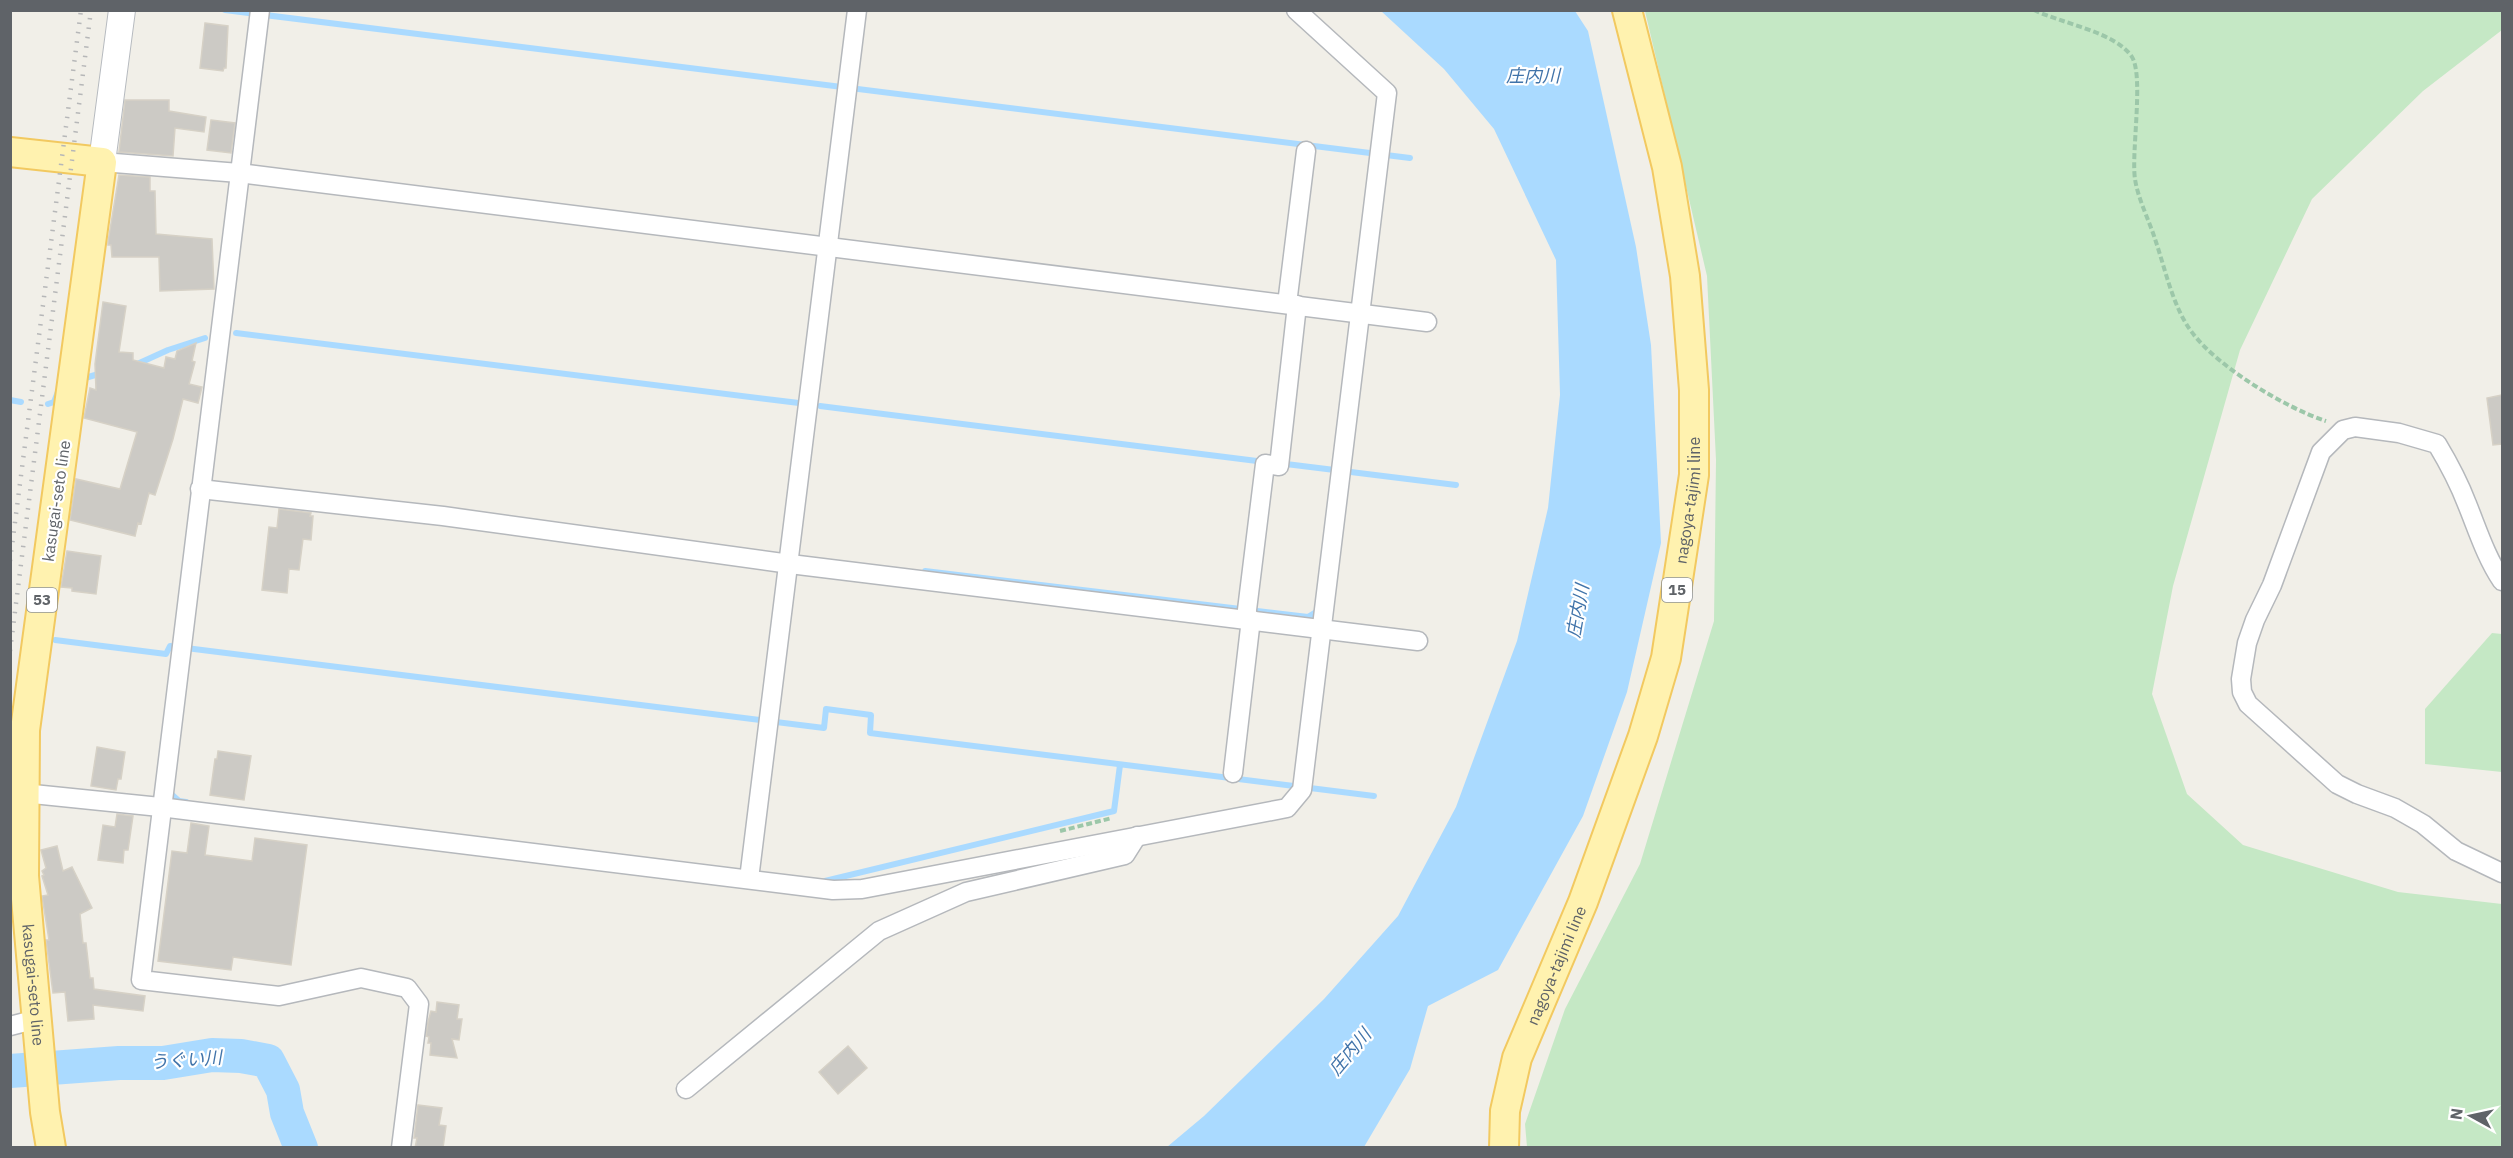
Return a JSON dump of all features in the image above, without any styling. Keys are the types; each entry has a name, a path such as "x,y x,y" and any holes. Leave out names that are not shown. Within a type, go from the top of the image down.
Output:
{"main road":[{"path":"10,152 102,162 123,10"},
{"name":"nagoya-tajimi line","path":"1504,1148 1504,1111 1517,1058 1583,902 1643,736 1666,658 1694,475 1694,390 1685,276 1667,166 1627,10"},
{"name":"kasugai-seto line","path":"51,1148 29,1028 24,876 25,730 102,162"}],"street":[{"path":"260,10 160,807 141,980 279,996 361,978 407,988 419,1004 401,1148"},
{"path":"749,879 790,564 857,10"},
{"path":"23,793 160,807 832,890 862,889 1287,808 1302,790 1387,93 1296,10"},
{"path":"1233,773 1265,464 1279,466 1306,151"},
{"path":"102,162 239,173 1427,322"},
{"path":"2502,581 2490,564 2456,477 2437,444 2399,433 2355,427 2343,430 2321,452 2272,585 2255,620 2247,643 2241,679 2242,692 2248,704 2314,766 2337,784 2395,808 2423,824 2456,851 2502,873"},
{"path":"200,489 443,516 790,564 1322,627 1418,641"},
{"path":"686,1089 879,931 966,892 1125,855 1137,836"}],"path":[{"path":"2034,10 2085,28 2117,44 2132,57 2136,81 2135,179 2177,304 2194,335 2230,368 2281,401 2343,430"}],"green space":[{"path":"1645,11 2502,11 2502,30 2423,91 2312,199 2240,350 2173,586 2152,694 2187,794 2243,845 2398,892 2502,904 2502,1147 1527,1147 1525,1124 1565,1009 1640,864 1714,621 1716,460 1707,276"},
{"path":"2492,633 2502,634 2502,772 2425,764 2425,709"}],"water":[{"name":"庄内川","path":"1381,11 1575,11 1588,31 1636,247 1651,345 1661,543 1627,692 1583,816 1498,970 1428,1006 1410,1069 1364,1147 1167,1147 1204,1116 1324,999 1398,916 1456,807 1517,641 1548,508 1560,395 1556,260 1494,129 1444,69"}],"building":[{"path":"205,23 228,26 226,68 223,71 200,68"},
{"path":"125,100 169,100 169,111 206,117 204,132 175,128 173,156 119,152"},
{"path":"211,120 235,123 231,153 207,150"},
{"path":"119,175 150,177 150,191 155,191 156,234 212,239 214,289 160,291 159,257 112,257 111,245 108,245 108,242"},
{"path":"103,302 126,306 119,352 133,353 133,360 164,368 166,357 175,359 177,351 196,343 192,361 195,362 189,384 202,387 198,403 183,399 155,495 149,493 141,524 138,523 135,536 70,520 76,479 120,489 137,432 84,418 90,388 96,390 95,364"},
{"path":"2502,395 2502,444 2493,445 2487,398"},
{"path":"279,509 311,513 310,516 313,516 311,540 303,539 299,570 289,569 287,593 262,590 269,527 277,528"},
{"path":"67,551 101,556 96,594 61,587"},
{"path":"97,747 125,752 121,779 118,779 116,790 91,786"},
{"path":"218,751 251,756 244,800 210,795"},
{"path":"117,814 133,816 128,850 124,850 123,863 98,860 103,825 115,827"},
{"path":"191,823 209,826 205,855 252,861 255,838 307,845 291,965 233,957 231,970 158,961 172,851 187,853"},
{"path":"57,846 63,871 72,867 92,908 80,914 83,943 86,943 90,978 93,978 94,989 145,996 143,1011 93,1005 94,1019 68,1021 65,992 53,993 46,940 49,940 42,896 48,895 42,876 44,875 42,871 46,868 41,850"},
{"path":"437,1002 459,1005 457,1019 462,1019 459,1040 452,1039 457,1058 430,1055 431,1043 428,1043 429,1037 426,1036 431,1011 436,1012"},
{"path":"848,1046 867,1068 838,1094 819,1072"},
{"path":"418,1105 442,1108 439,1125 446,1126 443,1148 415,1148"}],"waterway":[{"path":"225,10 1410,158"},
{"path":"236,333 799,403"},
{"path":"135,365 168,350 205,338"},
{"path":"85,378 102,373"},
{"path":"48,404 54,402 59,389"},
{"path":"10,400 21,402"},
{"path":"820,406 1257,461"},
{"path":"1286,464 1456,485"},
{"path":"925,571 1308,617 1316,612"},
{"path":"55,640 166,654 170,646 824,728 826,709 871,715 870,733 1374,796"},
{"path":"825,881 1114,811 1120,765"},
{"path":"170,793 179,801 186,802"},
{"name":"うぐい川","path":"10,1071 119,1063 163,1063 212,1055 241,1056 268,1061 283,1090 287,1113 301,1148"}],"railway":[{"path":"10,561 81,10"},
{"path":"10,651 91,10"}]}
